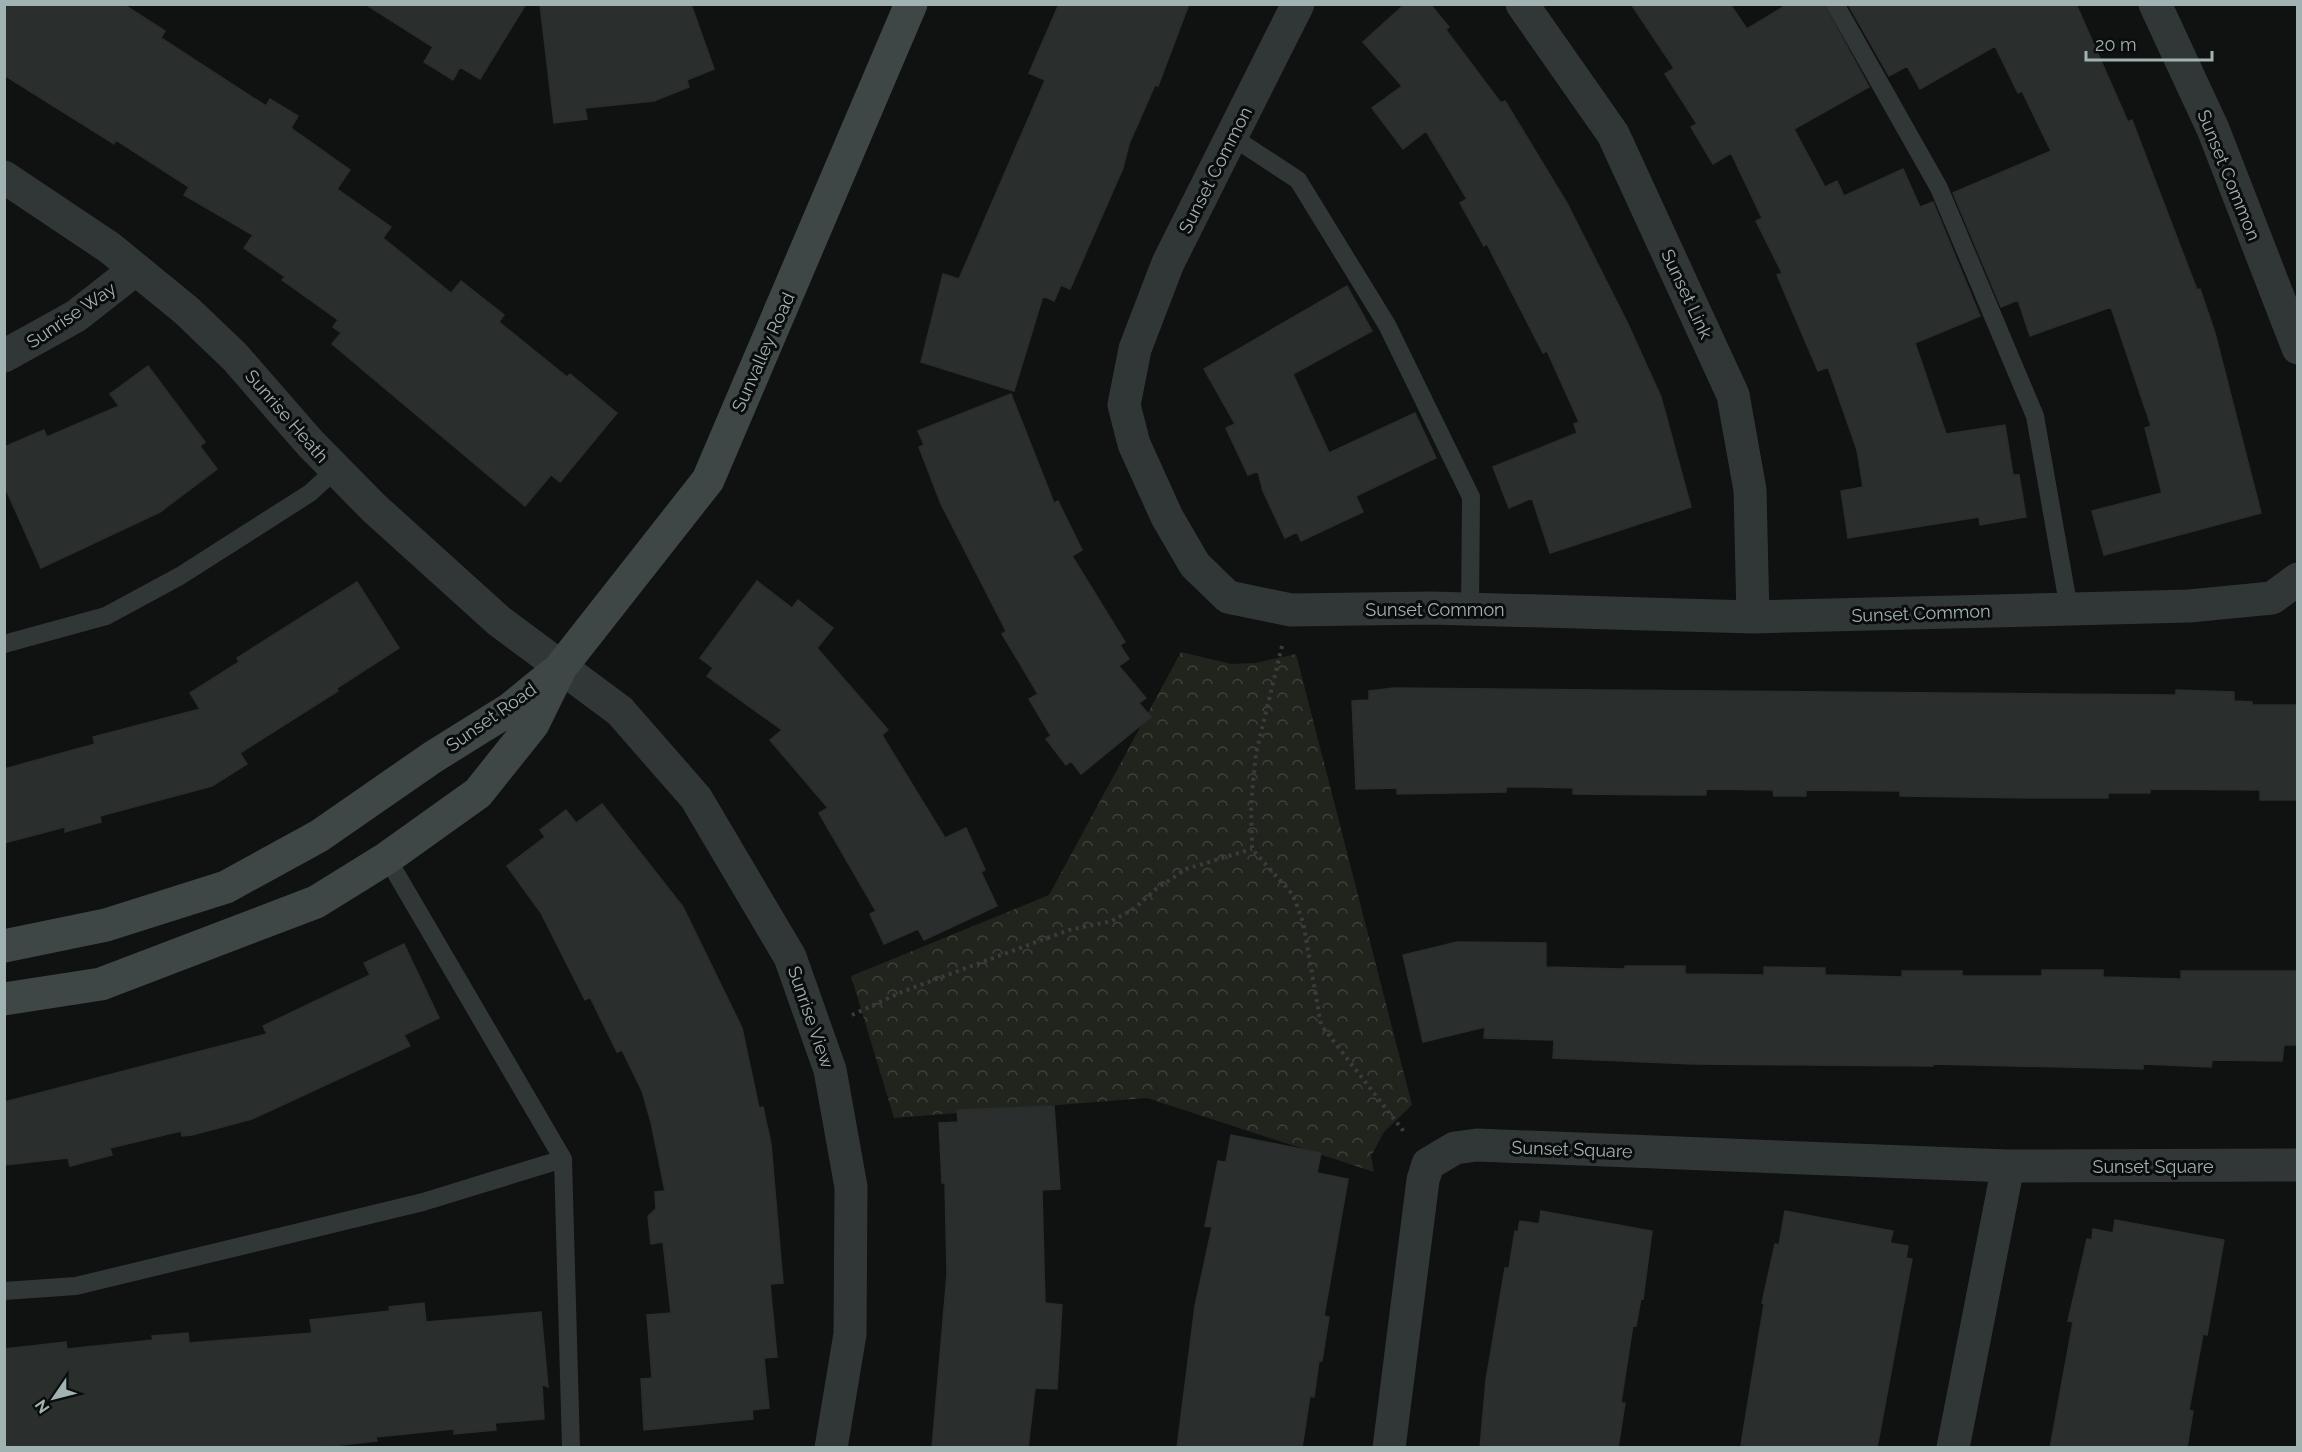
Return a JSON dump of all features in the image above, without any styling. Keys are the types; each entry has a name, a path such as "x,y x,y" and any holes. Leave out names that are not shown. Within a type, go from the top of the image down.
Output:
{"street":[{"name":"Sunvalley Road","path":"561,667 708,480 911,4"},
{"name":"Sunset Common","path":"1298,4 1168,263 1135,349 1125,405 1134,444 1167,517 1195,565 1228,597 1291,610 1470,609 1753,617 2189,606 2271,598 2298,579"},
{"name":"Sunset Link","path":"1522,4 1613,134 1733,395 1750,490 1753,617"},
{"name":"Sunset Common","path":"2155,4 2212,129 2298,348"},
{"name":"Sunrise Heath","path":"4,177 57,210 136,269 187,311 235,357 335,470 455,583 561,667"},
{"name":"Sunrise Way","path":"4,356 76,316 136,269"},
{"name":"Sunset Road","path":"4,999 101,984 316,902 387,858 478,793 533,724 561,667"},
{"name":"Sunset Road","path":"4,946 106,925 226,887 319,836 433,757 510,709 561,667"},
{"name":"Sunrise View","path":"561,667 620,711 696,798 790,957 830,1070 851,1187 850,1334 831,1448"},
{"name":"Sunset Square","path":"1428,1164 1455,1148 1477,1145 2007,1166 2298,1165"},
{"path":"1389,1448 1419,1197 1428,1164"},
{"path":"1953,1448 2007,1166"}],"lane":[{"path":"1835,4 1939,188 2036,416 2069,609"},
{"path":"1231,136 1298,180 1387,325 1471,497 1470,609"},
{"path":"4,644 106,616 200,564 310,493 335,470"},
{"path":"387,858 563,1159 571,1448"},
{"path":"4,1291 88,1283 423,1202 563,1159"}],"path":[{"path":"1291,610 1256,753 1251,803 1252,849 1293,894 1303,922 1321,1025 1428,1164"},
{"path":"816,1030 904,991 1026,945 1069,930 1112,921 1135,908 1156,889 1186,869 1252,849"}],"green space":[{"path":"1181,652 1231,664 1255,663 1296,654 1412,1105 1384,1132 1371,1156 1374,1172 1147,1098 894,1118 851,976 1049,895"}],"building":[{"path":"4,4 123,4 165,31 161,38 266,106 270,99 298,116 291,128 350,170 337,189 391,227 383,238 451,293 461,281 504,315 499,322 567,377 570,374 617,413 560,482 551,475 525,506 332,344 341,333 333,327 338,320 282,280 285,277 244,248 253,235 184,195 189,187 116,140 114,144 4,75"},
{"path":"365,4 526,4 480,79 460,67 453,80 424,62 433,47"},
{"path":"540,4 691,4 714,69 687,80 689,87 654,101 585,108 587,119 554,123"},
{"path":"1059,4 1189,4 1158,86 1155,85 1129,144 1123,168 1070,289 1061,285 1054,301 1043,296 1014,391 921,362 943,274 959,279 1045,80 1029,73"},
{"path":"1405,4 1430,4 1449,27 1446,30 1501,103 1505,101 1567,203 1628,324 1661,397 1691,507 1550,553 1532,498 1509,508 1493,467 1577,433 1574,424 1579,422 1547,351 1543,353 1487,244 1484,246 1460,203 1467,199 1426,131 1403,149 1372,108 1402,86 1363,42"},
{"path":"1631,4 1730,4 1747,29 1788,4 1824,4 1869,87 1794,129 1825,187 1837,181 1844,196 1903,169 1920,207 1933,202 1980,316 1915,343 1946,434 2005,425 2013,475 2019,475 2026,517 1980,525 1979,517 1848,538 1841,491 1863,487 1857,450 1828,367 1818,371 1777,275 1782,273 1756,221 1762,218 1731,153 1713,164 1691,127 1697,124 1665,74 1674,68"},
{"path":"1848,4 2076,4 2128,122 2132,120 2197,290 2200,289 2215,333 2261,513 2104,555 2092,511 2162,493 2145,428 2151,426 2111,307 2030,336 2018,300 2001,307 1953,193 2051,151 2022,91 2018,93 1995,46 1920,89 1907,66 1889,76"},
{"path":"1347,286 1372,331 1293,374 1329,453 1415,413 1436,458 1356,496 1363,512 1301,541 1297,532 1285,538 1263,491 1258,471 1248,475 1226,428 1235,424 1204,369"},
{"path":"148,366 205,442 200,446 217,469 160,512 41,568 4,485 4,447 44,430 47,437 119,406 110,394"},
{"path":"1011,394 1054,503 1058,501 1082,550 1072,556 1125,642 1120,645 1129,659 1119,666 1146,698 1139,703 1151,717 1081,774 1071,761 1066,765 1046,739 1051,736 1029,699 1038,694 1002,634 1006,631 941,504 919,447 924,445 918,431"},
{"path":"757,581 792,608 798,600 833,628 817,648 888,730 882,735 945,838 966,828 985,870 981,872 997,906 924,940 918,929 884,944 870,914 876,911 819,813 828,808 770,740 782,730 707,676 713,668 700,658"},
{"path":"357,582 399,648 337,688 338,691 240,753 247,764 212,786 100,816 101,822 65,832 65,827 4,843 4,769 95,744 93,737 200,709 190,693 239,662 237,658"},
{"path":"1394,688 2176,695 2176,690 2234,692 2234,701 2252,702 2252,705 2298,705 2298,800 2260,800 2260,790 2150,789 2150,793 2108,793 2108,798 2032,798 1900,796 1900,791 1806,790 1806,796 1774,796 1773,790 1706,789 1706,795 1680,795 1573,794 1573,788 1538,787 1506,787 1506,792 1397,794 1397,788 1356,789 1352,701 1369,700 1369,691"},
{"path":"602,804 683,907 742,1028 759,1108 763,1107 771,1144 783,1283 770,1284 777,1357 764,1358 769,1408 752,1410 753,1419 644,1430 641,1379 652,1378 647,1315 671,1313 663,1242 651,1244 648,1216 656,1209 655,1192 665,1191 651,1122 642,1091 622,1050 617,1052 590,997 585,1000 541,913 507,866 545,837 540,830 566,810 576,823"},
{"path":"1457,942 1546,943 1546,967 1625,969 1625,966 1685,966 1685,974 1764,975 1764,967 1825,968 1825,975 1902,977 1902,971 1962,971 1962,976 2042,976 2042,970 2103,970 2103,977 2181,979 2181,971 2298,971 2298,1045 2284,1045 2282,1061 2212,1060 2211,1067 2143,1064 2143,1069 1933,1064 1933,1066 1693,1064 1553,1058 1554,1040 1484,1038 1485,1027 1423,1042 1403,955"},
{"path":"404,944 439,1018 404,1035 410,1046 252,1119 192,1135 182,1136 181,1131 110,1148 112,1155 70,1166 68,1158 5,1165 4,1102 267,1034 263,1026 370,975 364,963"},
{"path":"1054,1106 1060,1189 1042,1190 1045,1303 1062,1305 1057,1389 1035,1388 1028,1448 932,1448 947,1274 945,1183 942,1183 939,1123 958,1122 957,1110"},
{"path":"1231,1135 1321,1153 1317,1173 1348,1179 1324,1316 1329,1317 1322,1361 1319,1361 1314,1397 1310,1396 1302,1448 1177,1448 1195,1306 1212,1227 1205,1226 1218,1161 1226,1162"},
{"path":"1541,1211 1652,1231 1643,1299 1641,1298 1636,1326 1633,1325 1621,1403 1625,1403 1618,1448 1480,1448 1486,1380 1505,1268 1509,1268 1515,1231 1518,1232 1520,1221 1539,1224"},
{"path":"1785,1211 1893,1231 1890,1243 1908,1246 1906,1258 1912,1259 1877,1448 1744,1448 1741,1445 1764,1304 1762,1303 1775,1244 1779,1245"},
{"path":"2115,1220 2224,1240 2207,1335 2203,1334 2189,1410 2193,1411 2187,1448 2050,1448 2073,1322 2068,1321 2087,1239 2092,1240 2093,1229 2113,1233"},
{"path":"424,1303 426,1322 541,1312 548,1387 542,1384 544,1419 495,1423 496,1430 454,1434 454,1429 376,1437 377,1441 314,1448 4,1448 4,1349 66,1342 67,1349 153,1340 152,1336 188,1333 189,1343 312,1333 310,1320 390,1311 389,1307"}]}
